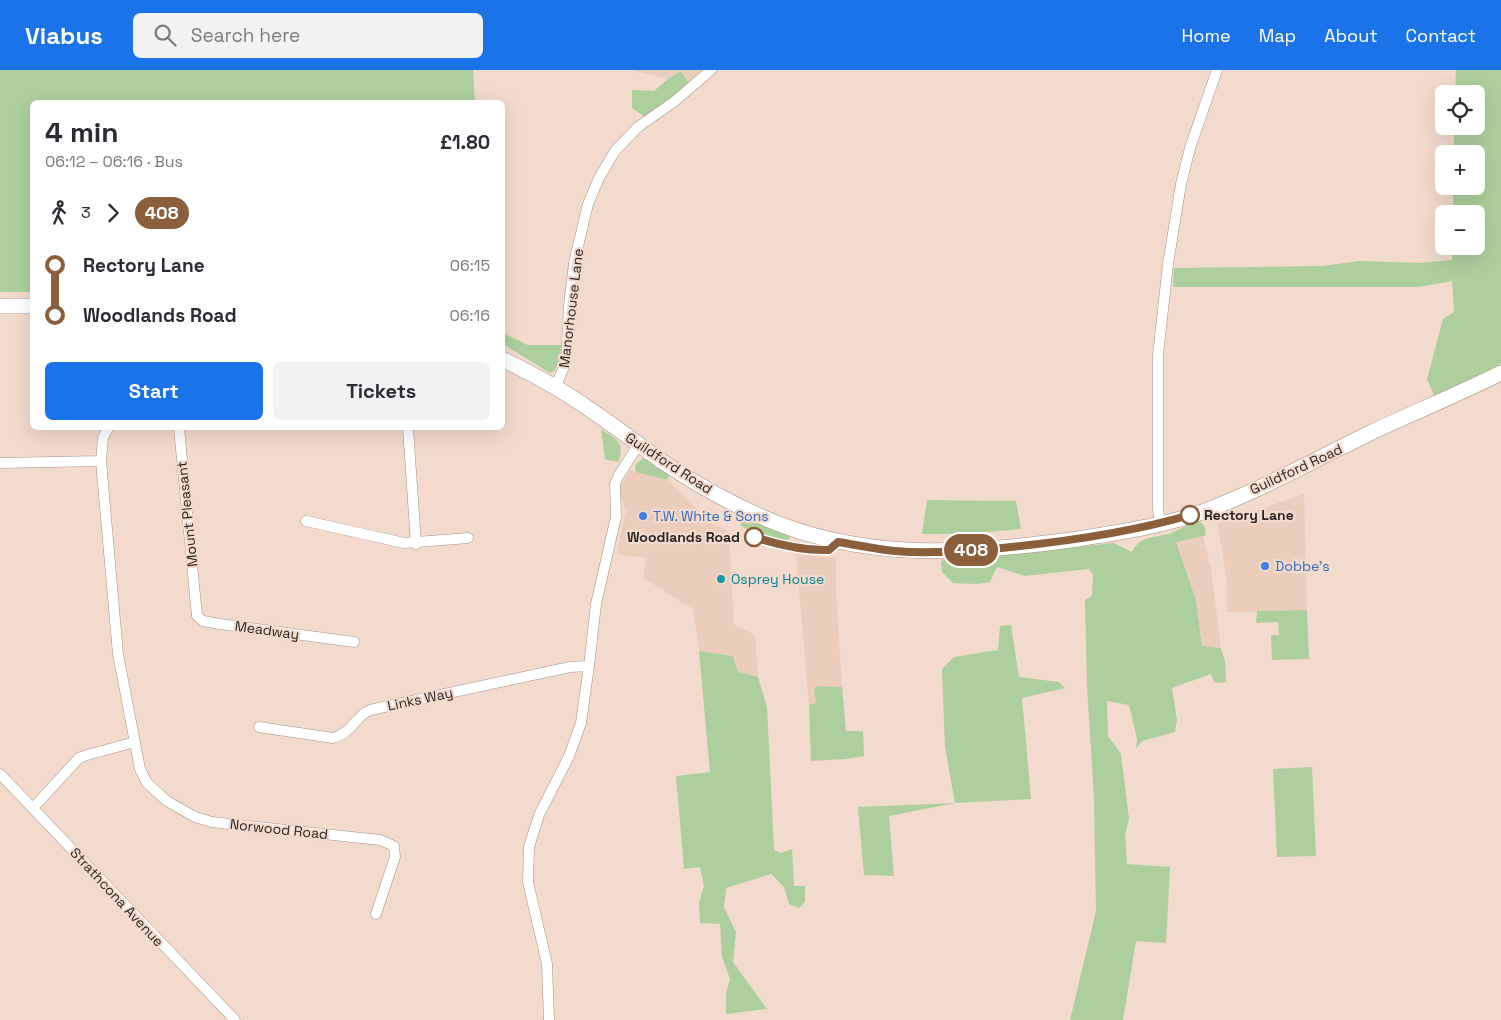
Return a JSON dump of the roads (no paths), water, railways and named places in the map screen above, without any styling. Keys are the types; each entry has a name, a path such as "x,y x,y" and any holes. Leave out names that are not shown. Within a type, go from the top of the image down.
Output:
{"main road":[{"path":"0,306 30,306"},
{"name":"Guildford Road","path":"505,361 590,409 664,463 708,490 765,518 798,531 869,548 928,552 1046,544 1160,524 1204,511 1501,373"}],"street":[{"name":"Manorhouse Lane","path":"555,388 566,362 569,306 574,263 588,204 599,178 615,151 638,127 675,101 711,70"},
{"path":"1160,524 1158,508 1158,355 1168,264 1181,184 1190,148 1217,70"},
{"name":"Norwood Road","path":"107,430 103,438 101,461 118,654 140,769 147,783 167,801 195,818 212,822 380,840 394,846 395,857 376,914"},
{"name":"Mount Pleasant","path":"179,430 196,600"},
{"path":"408,430 416,544"},
{"path":"549,1020 547,964 528,882 529,846 539,814 569,756 581,723 590,666 596,604 616,517 615,484 638,444"},
{"path":"0,463 101,461"},
{"path":"306,521 389,541 416,544 468,538"},
{"name":"Meadway","path":"196,600 198,616 203,621 354,642"},
{"name":"Links Way","path":"259,727 333,738 344,735 370,710 570,667 590,666"},
{"path":"33,808 80,758 87,754 135,742"},
{"name":"Strathcona Avenue","path":"0,774 235,1020"}],"place":[{"name":"Rectory Lane","path":"1190,515"},
{"name":"T.W. White & Sons","path":"643,516"},
{"name":"Woodlands Road","path":"754,537"},
{"name":"Dobbe's","path":"1265,566"},
{"name":"Osprey House","path":"721,579"}]}
